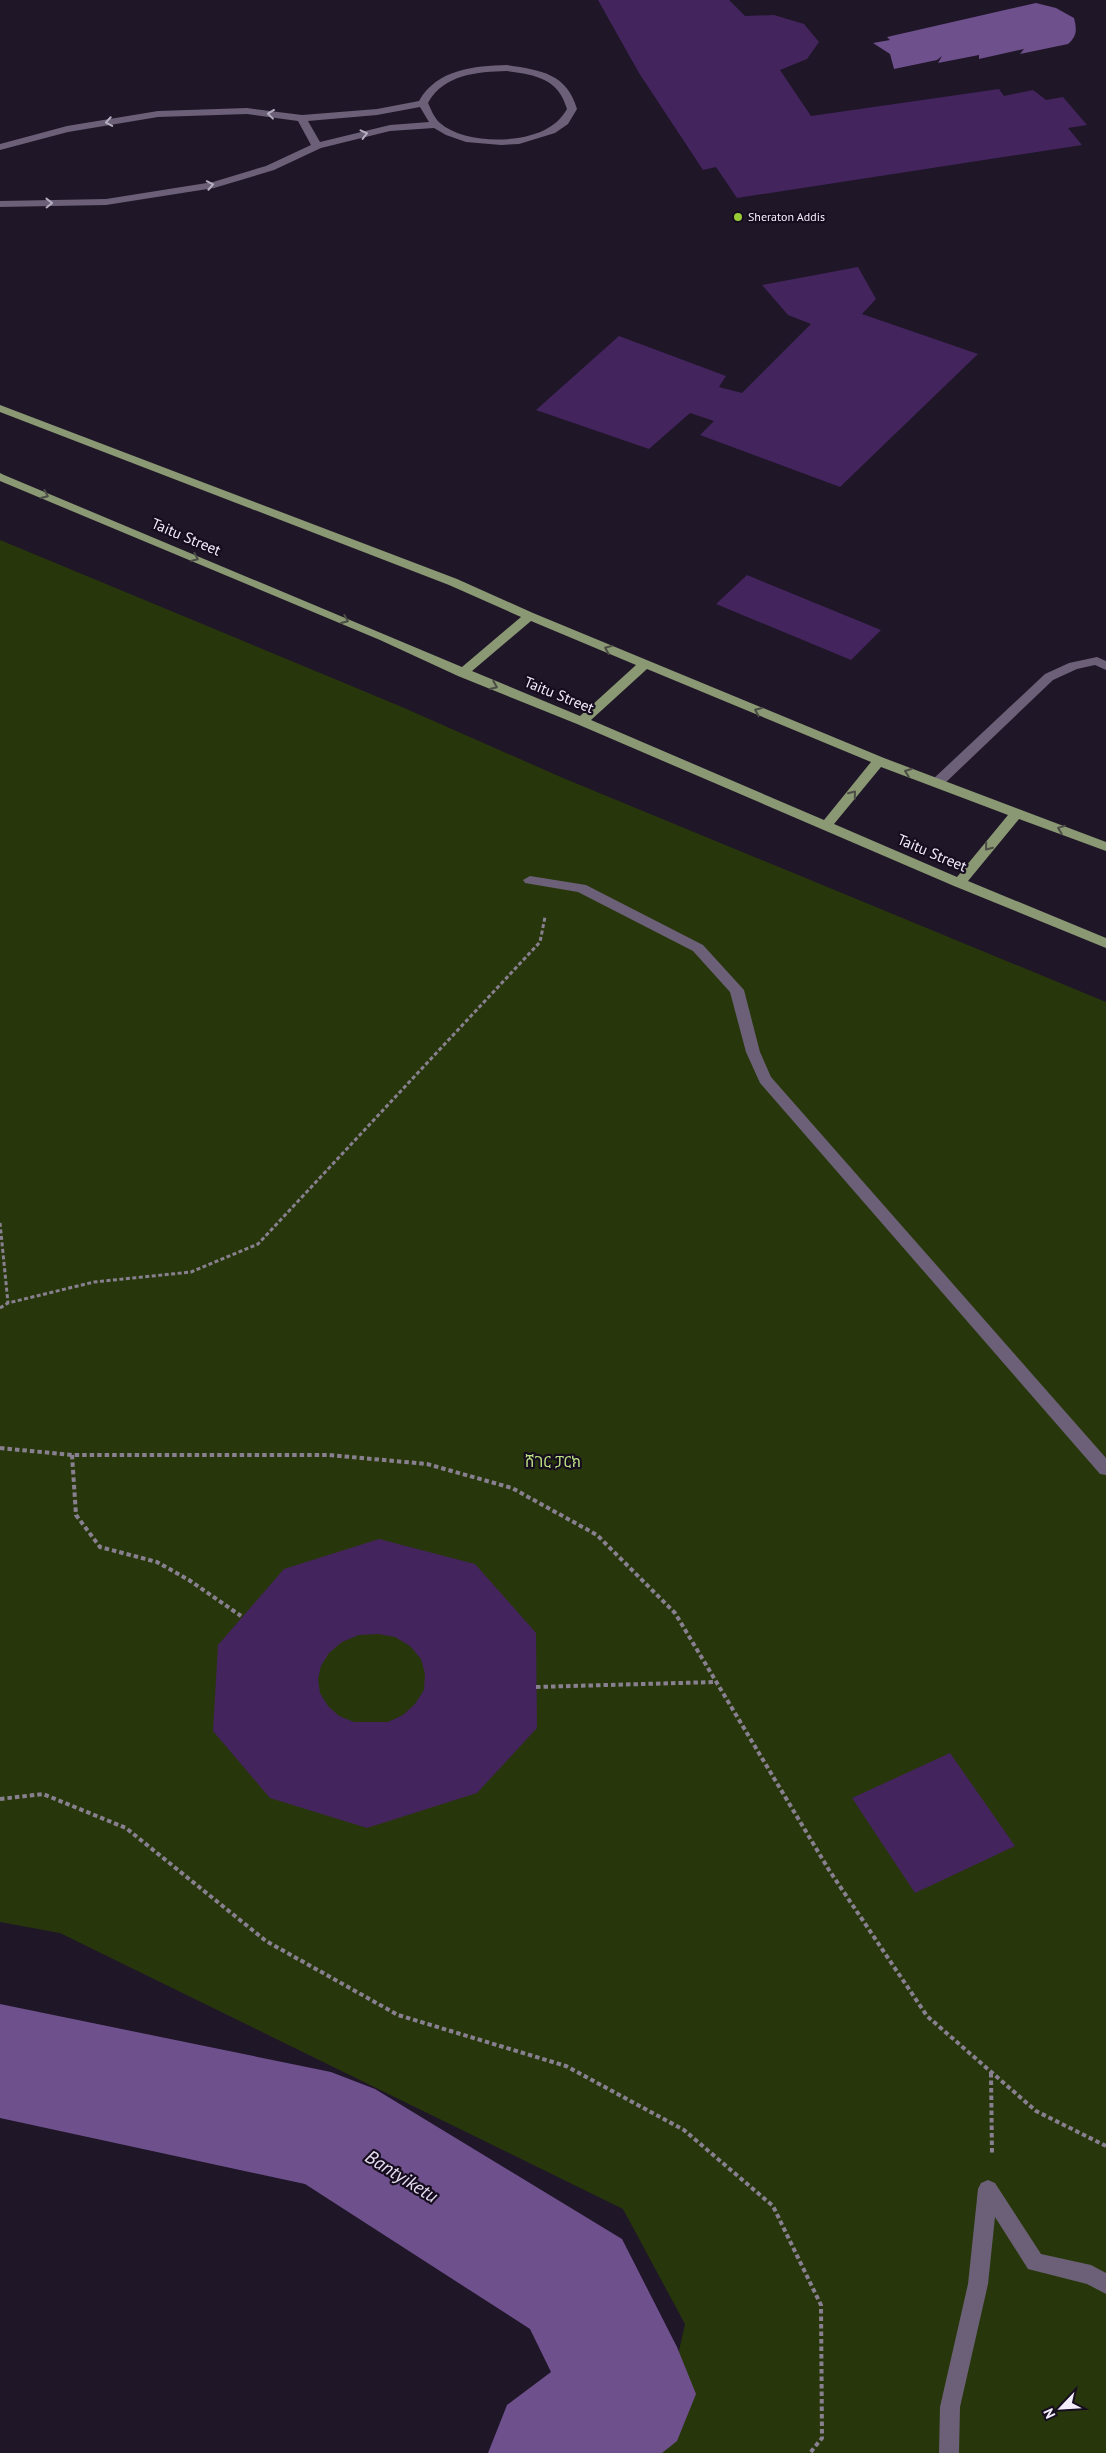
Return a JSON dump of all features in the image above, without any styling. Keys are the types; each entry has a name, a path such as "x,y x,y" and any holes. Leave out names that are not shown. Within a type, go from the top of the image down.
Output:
{"main road":[{"path":"0,408 452,582 879,762 1017,812 1106,847"},
{"name":"Taitu Street","path":"0,477 384,636 462,672 582,721 959,883 1106,943"},
{"path":"462,672 529,616"},
{"path":"582,721 645,664"},
{"path":"826,826 879,762"},
{"path":"959,883 1017,812"}],"street":[{"path":"0,204 106,202 214,185 270,168 317,146 390,128 436,125 460,137 485,142 511,141 536,137 564,122 572,109 570,96 566,90 552,79 532,72 507,68 482,69 455,75 437,84 426,96 423,103"},
{"path":"0,147 67,129 158,114 247,111 302,118 377,112 423,103"},
{"path":"423,103 436,125"},
{"path":"302,118 317,146"},
{"path":"937,783 1049,677 1073,666 1097,661 1106,666"},
{"path":"530,880 581,888 698,948 737,990 753,1052 766,1079 1106,1469"},
{"path":"949,2453 950,2407 978,2284 988,2189 1035,2262 1091,2275 1106,2284"}],"path":[{"path":"0,1308 8,1304 94,1282 191,1272 258,1244 540,942 546,911 530,880"},
{"path":"0,1223 8,1304"},
{"path":"0,1448 72,1455 330,1455 427,1464 512,1488 597,1535 675,1613 829,1870 927,2016 1036,2111 1106,2146"},
{"path":"72,1455 76,1515 100,1547 157,1562 190,1580 241,1616"},
{"path":"536,1688 716,1682"},
{"path":"0,1800 43,1794 126,1828 266,1941 398,2015 566,2066 684,2130 773,2206 821,2305 822,2438 810,2453"},
{"path":"990,2072 992,2160"}],"green space":[{"name":"ሸገር ፓርክ","path":"0,540 402,707 563,778 1106,1002 1106,2453 651,2453 658,2444 685,2324 623,2209 60,1933 0,1922"}],"shaded area":[{"path":"1036,3 1056,8 1074,18 1076,32 1068,44 1020,54 1024,49 979,59 979,55 938,63 942,56 937,60 894,69 890,54 873,43 890,40 887,37"}],"building":[{"path":"598,0 729,0 745,16 774,15 804,24 819,42 807,59 780,70 811,116 999,89 1004,96 1033,90 1046,100 1063,97 1087,125 1068,128 1082,145 737,198 716,167 703,170 639,73"},
{"path":"858,267 876,299 862,314 978,354 840,487 700,435 714,421 690,413 649,449 536,410 619,336 726,376 719,387 742,393 811,324 788,315 762,285"},
{"path":"747,575 881,630 851,660 716,604"},
{"path":"379,1539 475,1564 536,1633 537,1728 477,1793 367,1828 270,1798 213,1731 218,1645 284,1569","holes":["378,1634 395,1637 410,1646 421,1659 425,1674 424,1690 415,1704 403,1715 388,1722 354,1722 339,1716 328,1706 320,1693 318,1679 321,1666 329,1653 342,1642 359,1635"]},
{"path":"950,1753 1015,1846 915,1893 852,1798"}],"waterway":[{"name":"Bantyiketu","path":"0,2061 331,2131 576,2284 630,2394 555,2453"}],"place":[{"name":"Sheraton Addis","path":"738,217"}]}
